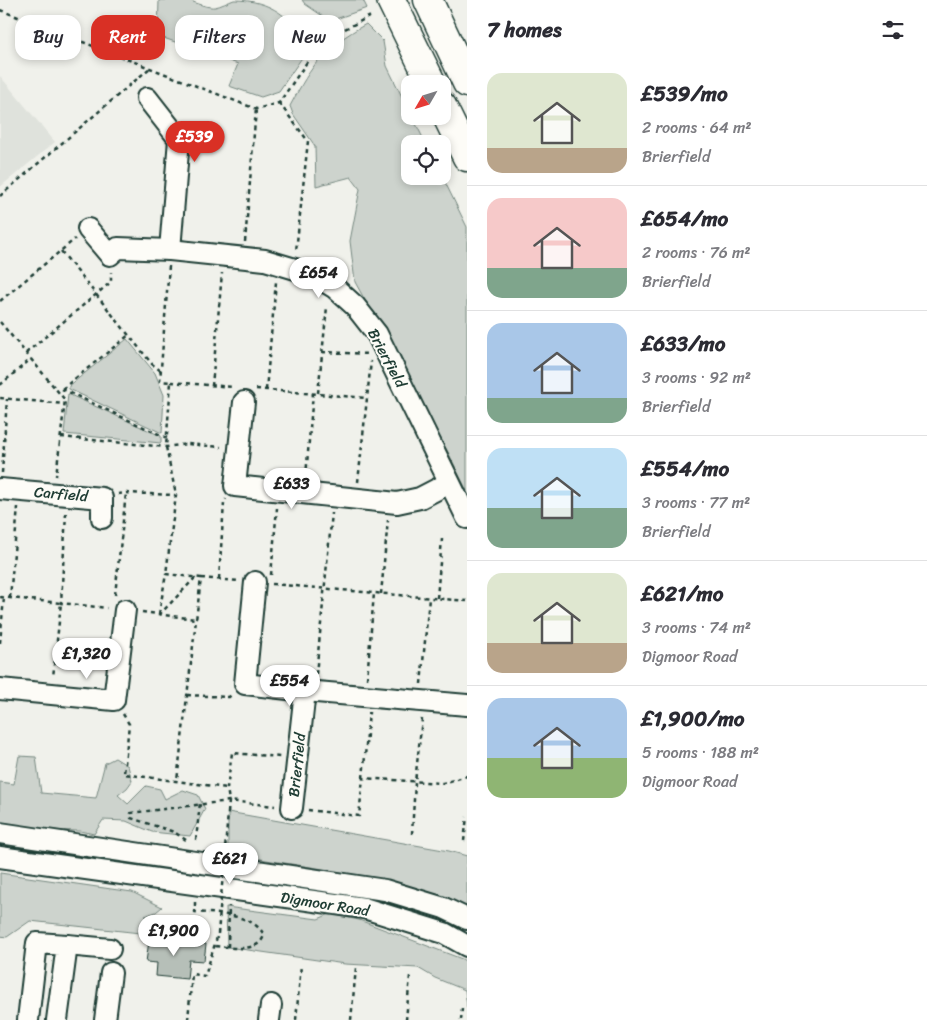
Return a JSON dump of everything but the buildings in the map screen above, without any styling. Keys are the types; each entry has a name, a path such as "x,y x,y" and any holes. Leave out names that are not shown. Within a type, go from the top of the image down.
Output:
{"highway":[{"path":"428,0 467,84"},
{"path":"381,8 426,75"},
{"path":"451,124 467,157"}],"street":[{"path":"147,98 179,139 170,250"},
{"path":"88,229 110,255"},
{"name":"Brierfield","path":"110,255 118,248 170,250 243,257 286,265 312,274 335,288 355,306 377,334 467,518"},
{"path":"244,393 235,486 389,503 408,502 420,498 449,483"},
{"name":"Carfield","path":"7,490 102,498 102,518"},
{"path":"255,582 245,684 309,692 467,705"},
{"path":"0,689 114,700 119,609"},
{"name":"Brierfield","path":"292,808 297,759 309,692"},
{"name":"Digmoor Road","path":"0,833 385,890 444,908 467,919"},
{"name":"Digmoor Road","path":"0,857 364,908 444,933 467,946"},
{"path":"28,1020 37,942 110,949"},
{"path":"57,1020 67,945"},
{"path":"105,1020 111,973"}],"path":[{"path":"0,10 256,109 280,103 322,40 381,8"},
{"path":"0,196 151,67"},
{"path":"266,390 308,141 280,103"},
{"path":"243,257 256,109"},
{"path":"0,301 88,229"},
{"path":"170,250 160,381 212,386 244,393 266,390 367,398"},
{"path":"61,251 152,364 161,371"},
{"path":"26,353 111,282 110,255"},
{"path":"212,386 224,255"},
{"path":"318,394 327,308"},
{"path":"0,322 65,400 61,436 61,603 51,694"},
{"path":"58,392 128,335"},
{"path":"322,352 371,355 356,500"},
{"path":"0,385 31,360"},
{"path":"159,614 176,495 166,447 171,382"},
{"path":"62,389 167,438"},
{"path":"304,494 313,393"},
{"path":"0,398 64,404"},
{"path":"7,399 10,598"},
{"path":"61,436 166,447 187,444 239,449"},
{"path":"219,579 224,502 235,486"},
{"path":"279,491 270,584 467,601"},
{"path":"102,498 126,493 176,495"},
{"path":"119,609 126,493"},
{"path":"309,692 324,589 334,497"},
{"path":"381,594 389,503"},
{"path":"437,598 442,539"},
{"path":"166,574 255,582"},
{"path":"159,614 196,577"},
{"path":"177,781 201,578"},
{"path":"186,840 174,832 131,818 131,813 200,803 229,801 359,816 364,778 374,593"},
{"path":"0,643 2,597 195,619"},
{"path":"412,834 429,598"},
{"path":"187,695 229,697 245,684"},
{"path":"114,700 129,724 124,774 227,788"},
{"path":"188,1020 192,974 205,976 218,934 229,801 227,788 232,753 297,759"},
{"path":"364,778 444,783 467,776"},
{"path":"196,840 200,803"},
{"path":"464,841 467,817"},
{"path":"196,902 195,912 229,915 257,926 264,935 258,944 244,948 215,946"},
{"path":"228,947 229,906"},
{"path":"296,1020 301,965"},
{"path":"351,1020 356,968"},
{"path":"406,1020 410,976"},
{"path":"461,1020 462,1008"}],"shaded area":[{"path":"159,0 192,0 204,6 213,7 234,0 259,3 283,15 274,15 274,60 300,60 279,91 261,97 229,86 238,64 227,60 264,60 264,15 175,15 175,42 165,38 165,15 159,15"},
{"path":"302,0 363,0 367,8 344,16 321,15"},
{"path":"366,24 383,41 387,66 401,95 401,125 416,125 422,135 401,135 401,185 446,185 467,227 467,491 448,452 355,282 350,241 360,189 351,177 316,186 315,146 293,114 290,106 306,78 319,60 344,60 344,38"},
{"path":"0,76 55,142 0,187"},
{"path":"127,339 155,373 164,395 162,433 69,389 69,386"},
{"path":"68,394 161,436 161,443 64,434"},
{"path":"19,756 36,757 41,793 96,798 105,763 115,758 128,766 132,781 118,795 128,804 146,786 160,789 165,799 183,790 198,795 205,809 190,836 152,832 126,821 103,820 94,834 80,831 46,830 0,822 0,782 14,784"},
{"path":"228,812 449,851 467,856 467,912 405,889 365,877 228,852"},
{"path":"0,873 132,892 162,907 156,912 145,916 157,923 170,922 180,927 177,937 30,921 7,937 0,936"},
{"path":"226,907 318,919 330,914 359,920 462,959 467,962 467,1007 465,990 435,978 418,968 345,964 227,947"}]}
